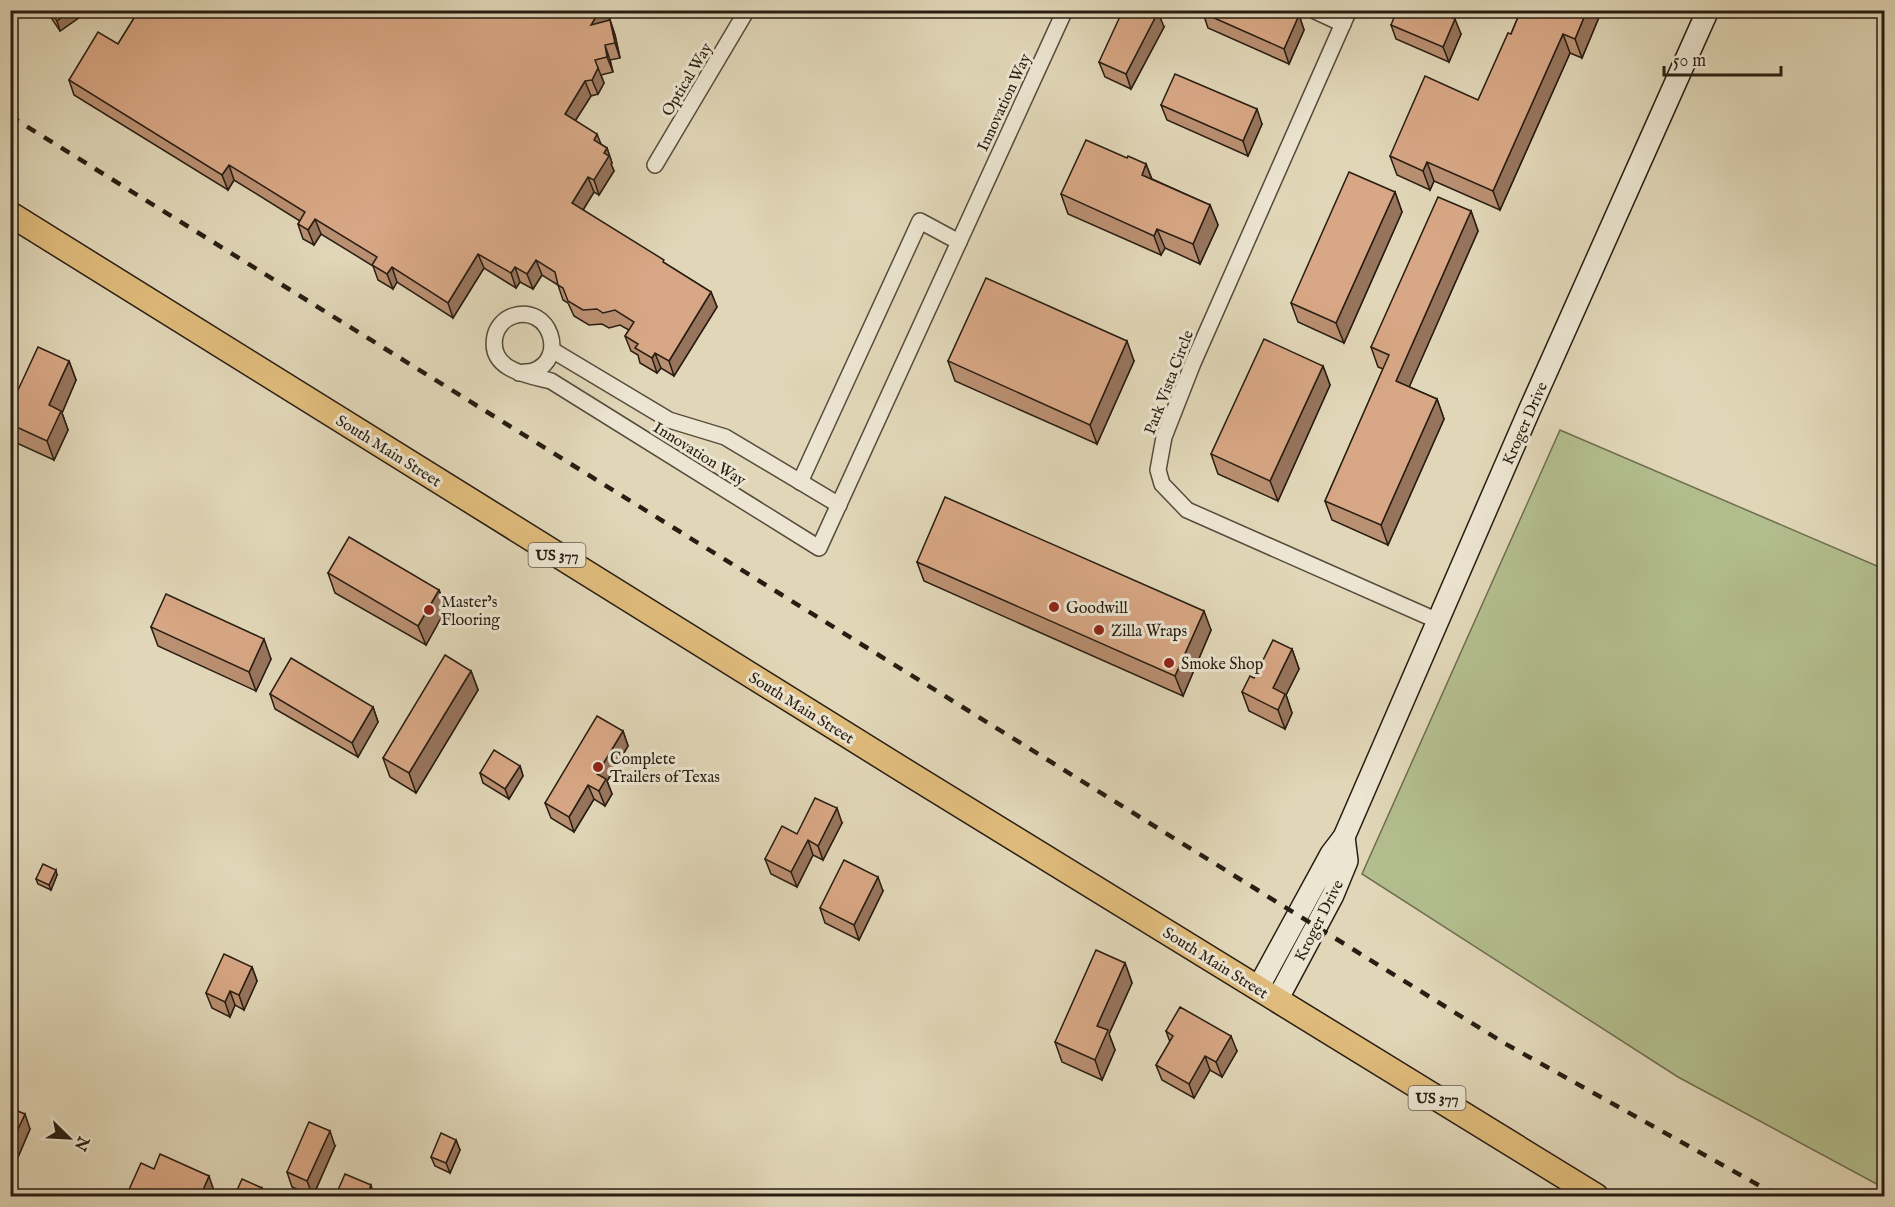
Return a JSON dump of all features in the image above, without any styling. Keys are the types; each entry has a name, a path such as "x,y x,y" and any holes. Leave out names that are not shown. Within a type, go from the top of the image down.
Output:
{"main road":[{"name":"Kroger Drive","path":"1268,994 1333,895 1347,861 1344,837 1528,411 1708,10"},
{"name":"South Main Street","path":"10,214 705,647 1596,1197"}],"street":[{"name":"Optical Way","path":"655,165 747,10"},
{"name":"Innovation Way","path":"519,373 551,381 819,548 1065,10"},
{"path":"1313,10 1346,17"},
{"name":"Park Vista Circle","path":"1346,17 1193,363 1164,437 1158,470 1162,484 1187,510 1438,621"},
{"path":"800,482 920,221 959,242"},
{"path":"525,314 540,320 549,330 552,350 542,366 533,371 519,373 501,363 494,346 496,333 501,324 509,318 525,314"},
{"name":"Innovation Way","path":"552,350 669,420 725,437 838,505"}],"green space":[{"path":"1560,430 1884,569 1884,1188 1678,1077 1362,874"}],"building":[{"path":"49,10 71,10 57,21"},
{"path":"139,10 600,10 591,25 610,20 615,43 605,45 607,57 595,60 598,68 592,80 585,81 565,114 597,134 594,140 607,148 604,153 609,156 594,180 588,177 572,203 711,292 669,361 655,353 652,358 635,348 638,344 625,336 634,322 615,310 603,313 597,309 583,310 568,301 563,288 558,285 555,272 536,260 527,274 515,267 511,273 478,254 448,303 392,267 387,274 372,265 377,257 315,219 308,230 298,224 305,212 229,165 222,175 69,80 98,32 118,44"},
{"path":"1123,10 1155,10 1158,12 1126,74 1099,62"},
{"path":"1204,10 1288,10 1299,15 1284,49 1203,13"},
{"path":"1397,10 1435,10 1455,19 1443,47 1391,25"},
{"path":"1521,10 1587,10 1575,39 1563,34 1493,191 1427,162 1423,171 1390,156 1425,76 1478,100 1508,33 1511,34"},
{"path":"1175,74 1257,109 1243,141 1161,105"},
{"path":"1086,140 1146,164 1142,175 1210,205 1193,244 1157,229 1154,236 1061,194"},
{"path":"1349,172 1395,192 1336,323 1291,303"},
{"path":"1438,197 1471,211 1396,381 1437,399 1381,525 1325,501 1389,355 1371,347"},
{"path":"986,278 1127,341 1090,425 948,361"},
{"path":"1264,339 1323,366 1270,481 1211,454"},
{"path":"38,347 69,361 49,405 61,411 47,441 10,424 10,386 18,390"},
{"path":"945,497 1204,611 1175,676 917,562"},
{"path":"349,537 439,590 418,626 328,573"},
{"path":"166,594 264,639 249,672 151,627"},
{"path":"1273,640 1292,649 1273,688 1285,694 1278,710 1242,692 1250,676 1254,678"},
{"path":"445,655 471,671 409,773 383,758"},
{"path":"291,658 373,707 352,743 270,694"},
{"path":"597,716 623,731 597,774 606,779 599,791 588,785 569,817 545,803"},
{"path":"494,750 520,766 505,789 480,773"},
{"path":"815,798 837,808 818,846 808,840 791,872 765,859 782,826 797,834"},
{"path":"844,860 878,877 854,925 820,908"},
{"path":"43,864 56,870 49,885 36,879"},
{"path":"1096,950 1125,963 1097,1026 1108,1030 1095,1060 1055,1042"},
{"path":"224,954 252,967 239,995 230,991 225,1002 206,993"},
{"path":"1180,1007 1231,1036 1216,1062 1205,1056 1189,1084 1156,1065 1173,1036 1166,1031"},
{"path":"10,1108 25,1114 12,1142 10,1142"},
{"path":"309,1122 330,1131 307,1181 287,1172"},
{"path":"441,1133 456,1140 446,1163 431,1157"},
{"path":"160,1154 209,1176 200,1197 132,1197 127,1194 141,1163 154,1169"},
{"path":"345,1174 371,1185 366,1197 335,1197"},
{"path":"242,1179 262,1188 259,1197 234,1197"}],"railway":[{"path":"10,116 1504,1043 1778,1196"}],"place":[{"name":"Goodwill","path":"1054,607"},
{"name":"Master’s Flooring","path":"429,610"},
{"name":"Zilla Wraps","path":"1099,630"},
{"name":"Smoke Shop","path":"1169,663"},
{"name":"Complete Trailers of Texas","path":"598,767"}]}
